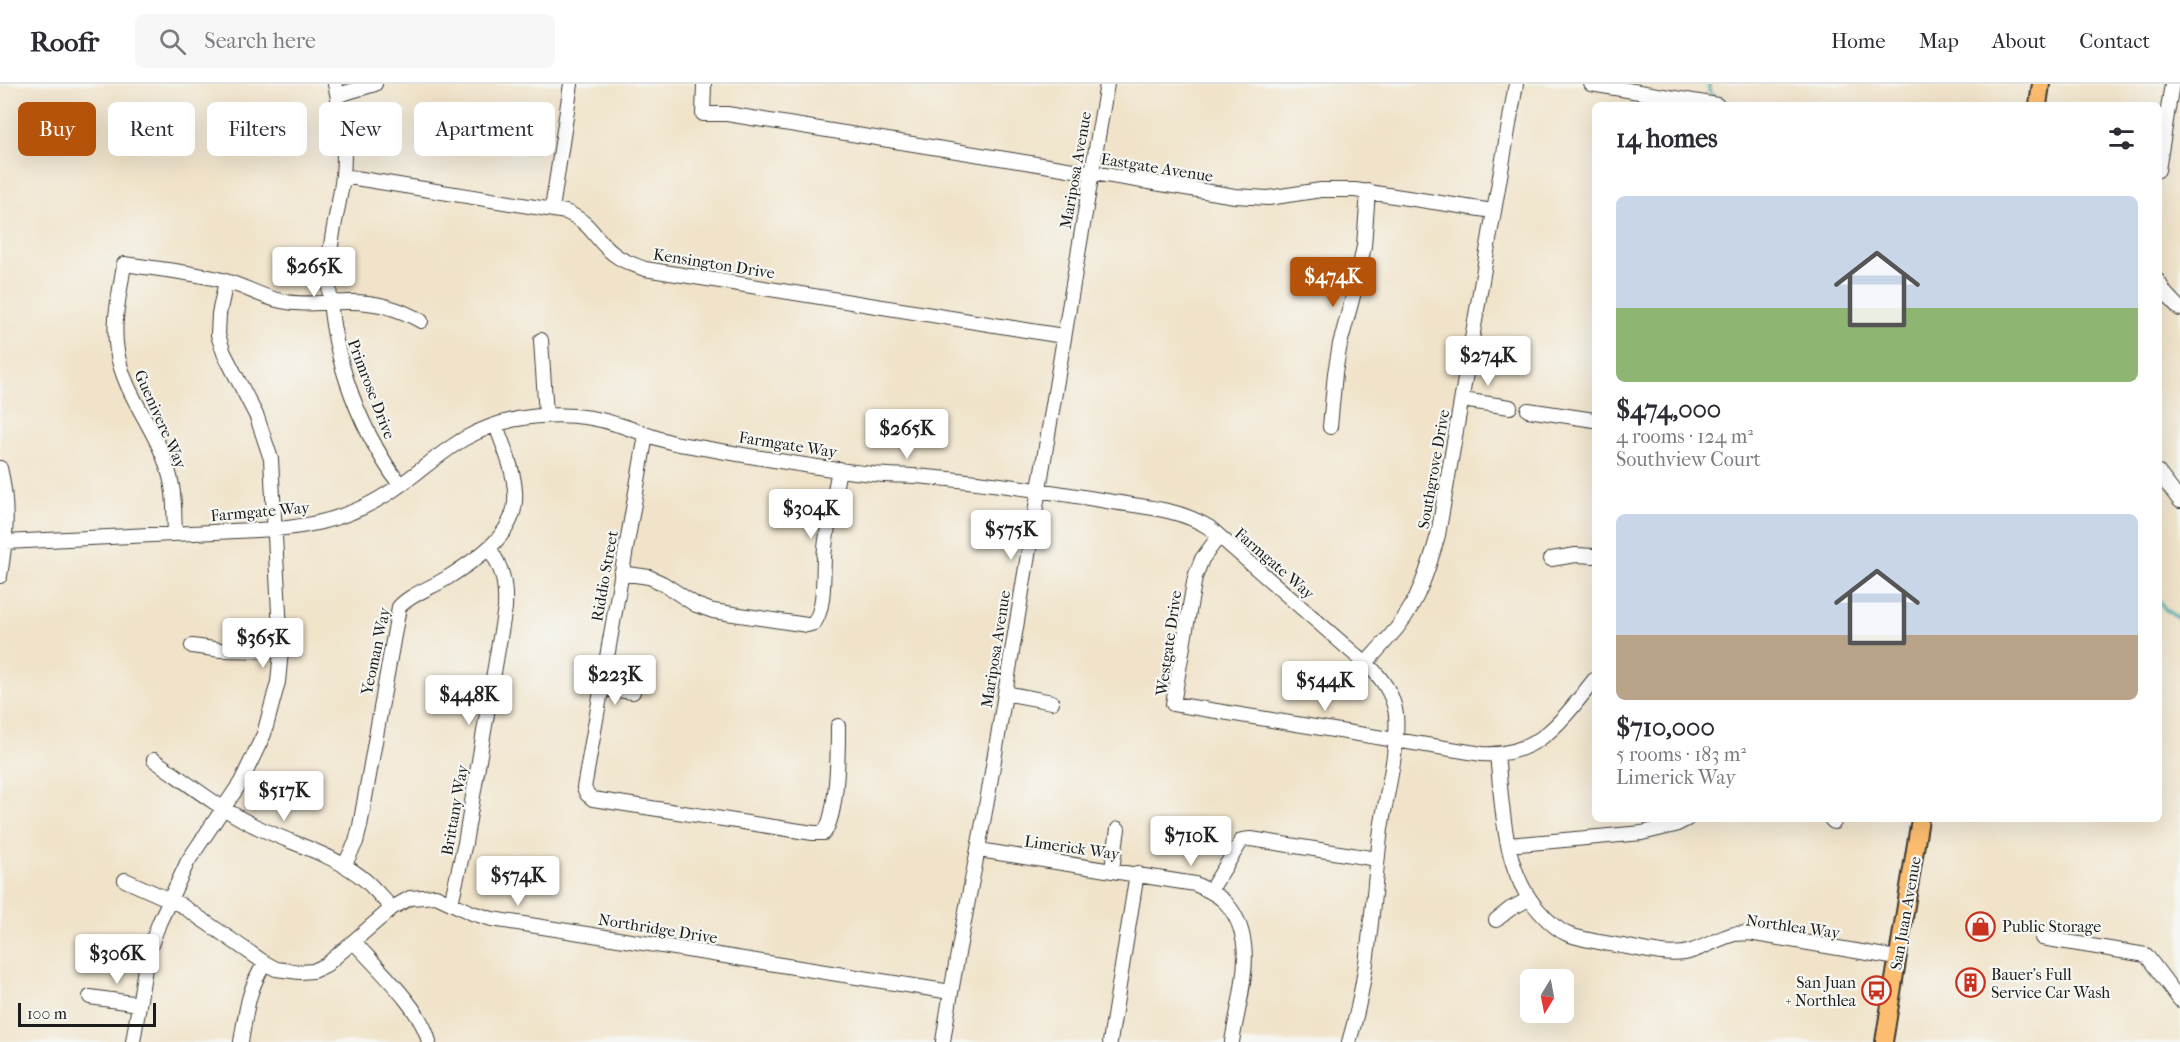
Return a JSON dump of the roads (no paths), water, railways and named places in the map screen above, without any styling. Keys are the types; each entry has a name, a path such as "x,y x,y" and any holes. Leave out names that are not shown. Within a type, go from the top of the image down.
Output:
{"main road":[{"path":"2038,102 2041,84"},
{"name":"San Juan Avenue","path":"1884,1042 1920,822"}],"street":[{"path":"337,90 375,84"},
{"path":"552,209 571,84"},
{"name":"Eastgate Avenue","path":"704,84 703,114 727,114 1257,198 1289,196 1332,189 1368,191 1493,211"},
{"name":"Mariposa Avenue","path":"943,1042 979,850 1063,336 1107,84"},
{"name":"Southgrove Drive","path":"1366,663 1403,620 1426,574 1441,522 1516,84"},
{"path":"1591,84 1699,102"},
{"path":"2162,145 2172,84"},
{"name":"Primrose Drive","path":"337,90 344,134 343,176 329,266 330,303 338,348 352,391 375,446 400,485"},
{"name":"Kensington Drive","path":"343,176 552,209 577,217 587,224 615,254 645,269 1063,336"},
{"path":"1330,427 1340,345 1364,246 1368,191"},
{"name":"Guenivere Way","path":"175,534 168,468 126,384 117,350 116,318 124,264 226,281 282,302 300,304 357,302 390,306 421,321"},
{"path":"133,1042 147,956 169,900 188,861 222,808 242,782 264,734 278,682 281,651 271,459 264,434 224,353 218,335 219,314 226,281"},
{"path":"2162,288 2180,309"},
{"path":"541,340 546,415"},
{"path":"1462,400 1510,406"},
{"path":"1528,410 1592,420"},
{"name":"Farmgate Way","path":"6,542 276,529 312,525 339,517 378,499 465,437 514,420 546,415 592,418 621,425 663,441 838,469 874,474 935,477 1039,490 1182,514 1200,522 1219,536 1366,663 1386,684 1392,698 1396,714 1395,740 1377,859 1375,899 1360,999 1349,1042"},
{"name":"Yeoman Way","path":"344,866 356,842 360,826 399,607 406,600 448,577 489,548 508,526 515,507 515,491 496,425"},
{"name":"Riddio Street","path":"646,435 584,788 587,794 593,798 605,800 824,833 828,826 838,762 838,726"},
{"path":"0,468 7,513 6,542 0,576"},
{"path":"621,573 649,578 696,604 713,610 807,625 814,623 818,618 824,558 838,469"},
{"path":"2162,477 2180,501"},
{"name":"Westgate Drive","path":"1219,536 1202,559 1195,577 1173,704 1497,755 1517,751 1539,741 1560,722 1592,682"},
{"name":"Brittany Way","path":"450,903 465,843 505,608 504,578 500,565 489,548"},
{"path":"1551,560 1576,555 1592,556"},
{"path":"192,646 222,650 281,651"},
{"path":"601,688 633,692"},
{"path":"1005,693 1052,702"},
{"name":"Northlea Way","path":"1497,755 1508,845 1518,882 1529,900 1552,925 1565,933 1584,940 1659,952 1683,953 1700,949 1731,935 1749,933 1897,958"},
{"path":"154,760 222,808 268,833 321,854 344,866 366,881 392,908"},
{"path":"1508,845 1642,833 1681,822"},
{"path":"1112,869 1118,829"},
{"path":"1210,891 1242,840 1251,839 1377,859"},
{"name":"Limerick Way","path":"979,850 1112,869 1195,884 1225,902 1236,916 1243,937 1245,969 1232,1042"},
{"path":"1110,1042 1137,873"},
{"name":"Northridge Drive","path":"125,880 181,904 265,963 288,972 313,971 326,965 392,908 410,898 436,896 472,913 492,919 951,992"},
{"path":"1496,920 1510,909 1529,900"},
{"path":"2042,938 2146,955 2180,1000"},
{"path":"354,942 417,1013 429,1042"},
{"path":"241,1042 252,985 265,963"},
{"path":"90,997 139,1004"}],"waterway":[{"path":"1709,84 1709,91 1717,99"},
{"path":"2162,605 2180,620"}],"place":[{"name":"Public Storage","path":"1981,926"},
{"name":"Bauer's Full Service Car Wash","path":"1970,983"},
{"name":"San Juan + Northlea","path":"1877,991"}]}
